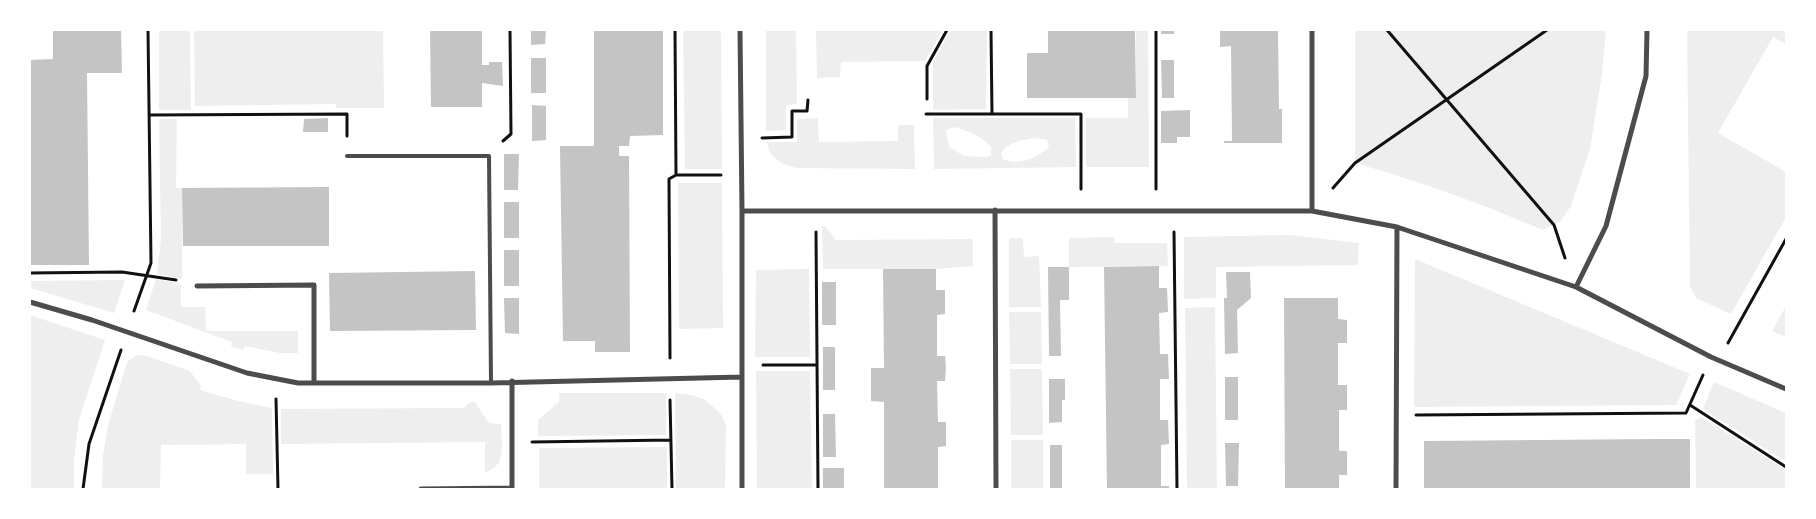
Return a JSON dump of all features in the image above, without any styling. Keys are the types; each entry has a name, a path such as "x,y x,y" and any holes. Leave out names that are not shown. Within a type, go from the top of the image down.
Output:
{"street":[{"path":"740,30 742,489"},
{"path":"1312,30 1312,211"},
{"path":"1576,287 1606,226 1646,76 1647,30"},
{"path":"995,210 996,489"},
{"path":"742,211 1312,211 1397,227 1576,287 1710,357 1786,389"},
{"path":"1396,489 1397,227"},
{"path":"197,286 314,285 314,383"},
{"path":"30,302 127,332 247,373 314,383 492,383 742,377"},
{"path":"421,489 512,488 512,382"}],"lane":[{"path":"348,156 489,156 492,383"}],"path":[{"path":"83,489 88,444 152,263 148,30"},
{"path":"489,156 511,134 510,30"},
{"path":"675,30 676,175"},
{"path":"927,99 927,66 947,30"},
{"path":"991,30 992,114"},
{"path":"1156,30 1156,211"},
{"path":"1387,30 1554,225 1576,287"},
{"path":"1312,211 1355,163 1547,30"},
{"path":"741,138 792,137 792,111 807,111 808,100"},
{"path":"149,115 347,114 348,156"},
{"path":"926,114 1081,114 1082,211"},
{"path":"672,489 669,179 676,175 742,174"},
{"path":"816,210 818,489"},
{"path":"1174,211 1177,489"},
{"path":"1718,360 1786,238"},
{"path":"30,273 122,272 148,274 188,282 197,286"},
{"path":"1396,415 1686,413 1710,357"},
{"path":"742,365 817,365"},
{"path":"276,378 278,489"},
{"path":"1690,405 1786,467"},
{"path":"512,442 671,440"}],"shaded area":[{"path":"159,30 190,30 191,110 159,110"},
{"path":"194,30 383,30 384,108 336,108 336,104 195,106"},
{"path":"683,30 721,30 722,169 685,169"},
{"path":"766,30 796,30 797,104 786,105 786,130 766,131"},
{"path":"816,30 943,30 925,61 841,62 840,77 817,78"},
{"path":"951,30 987,30 986,109 933,110 933,62"},
{"path":"1136,30 1148,30 1149,167 1086,167 1086,118 1128,118 1128,98 1136,98"},
{"path":"1355,30 1606,30 1602,74 1590,149 1571,206 1560,222 1543,230 1403,177 1355,163"},
{"path":"1687,30 1786,30 1786,44 1773,37 1718,133 1786,172 1786,217 1731,314 1696,298 1690,287"},
{"path":"818,118 819,142 898,141 898,125 914,125 915,169 798,168 782,163 774,157 768,148 767,142 797,142 797,119"},
{"path":"933,118 1075,118 1076,167 934,169","holes":["955,127 970,132 984,140 991,147 991,155 987,157 964,156 949,147 946,130","1034,138 1047,140 1049,147 1028,160 1015,162 1003,159 1001,153 1007,146"]},
{"path":"159,119 177,119 176,188 182,188 182,279 157,274 161,239"},
{"path":"678,183 722,183 723,328 679,329"},
{"path":"822,226 825,226 836,240 973,239 973,266 936,269 823,269"},
{"path":"1290,235 1359,243 1358,265 1216,267 1216,298 1184,299 1184,237"},
{"path":"1114,237 1114,243 1167,243 1168,266 1069,267 1069,238"},
{"path":"1009,238 1023,238 1024,257 1039,256 1041,307 1009,307"},
{"path":"1415,259 1690,374 1676,405 1414,407"},
{"path":"809,269 810,357 755,357 756,270"},
{"path":"156,279 181,284 181,307 205,307 206,331 298,331 298,353 280,353 245,346 243,350 231,346 232,342 146,310"},
{"path":"125,280 114,313 30,288 30,281"},
{"path":"1786,306 1786,337 1772,331"},
{"path":"1215,307 1217,489 1187,489 1185,308"},
{"path":"1009,312 1041,312 1042,364 1010,364"},
{"path":"30,315 105,340 79,420 74,459 74,489 30,489"},
{"path":"137,355 147,356 190,371 201,386 200,390 272,408 273,474 246,474 246,444 161,445 160,489 102,489 103,455 108,425 127,362"},
{"path":"1010,369 1042,369 1043,435 1011,435"},
{"path":"756,371 810,371 812,489 757,489"},
{"path":"1714,382 1786,413 1786,462 1703,409"},
{"path":"559,393 666,393 666,435 538,436 538,420 559,402"},
{"path":"675,393 692,395 705,400 721,414 726,425 725,489 676,489"},
{"path":"470,402 475,402 489,423 501,424 502,453 500,459 497,465 485,472 485,442 281,444 281,409 464,408"},
{"path":"1700,416 1786,470 1786,489 1696,489 1695,419 1699,419"},
{"path":"1011,440 1043,440 1043,489 1011,489"},
{"path":"667,447 667,489 539,489 539,448"}],"building":[{"path":"53,30 121,30 122,73 87,73 89,265 30,265 30,60 53,59"},
{"path":"430,30 482,30 482,65 489,65 489,62 502,62 503,86 482,83 482,107 431,107"},
{"path":"531,30 546,30 545,44 531,45"},
{"path":"594,30 663,30 663,135 630,136 629,146 619,146 619,156 629,156 630,352 595,352 595,341 563,341 560,146 594,146"},
{"path":"1048,30 1135,30 1136,98 1027,98 1027,53 1048,53"},
{"path":"1161,30 1174,30 1174,34 1161,34"},
{"path":"1220,30 1278,30 1279,109 1282,109 1282,143 1224,143 1224,141 1232,141 1231,46 1220,47"},
{"path":"531,58 546,58 546,93 531,93"},
{"path":"1161,60 1174,60 1174,98 1162,98"},
{"path":"532,105 546,106 546,140 532,141"},
{"path":"1190,110 1190,137 1177,137 1177,143 1161,143 1161,111"},
{"path":"328,118 328,132 303,132 304,119"},
{"path":"504,154 519,154 518,190 504,190"},
{"path":"329,187 329,246 183,246 182,188"},
{"path":"504,202 519,202 519,238 504,238"},
{"path":"504,250 519,250 519,286 504,286"},
{"path":"1159,266 1159,288 1167,288 1168,312 1159,313 1160,354 1168,354 1169,379 1160,379 1160,420 1168,420 1169,444 1161,445 1161,486 1169,486 1169,489 1107,489 1104,267"},
{"path":"1048,267 1069,267 1069,300 1060,300 1061,356 1049,356"},
{"path":"883,269 936,269 936,290 945,290 945,314 937,315 937,356 945,356 946,368 945,381 937,381 938,422 946,422 946,446 938,447 938,489 884,489 884,402 871,401 871,368 884,368"},
{"path":"475,271 476,330 330,331 329,273"},
{"path":"1226,272 1250,272 1251,298 1237,310 1238,353 1225,354 1224,298 1227,298"},
{"path":"822,282 836,282 836,325 822,325"},
{"path":"504,298 519,298 519,334 505,333"},
{"path":"1284,298 1338,298 1338,319 1347,320 1347,343 1338,343 1338,385 1347,385 1347,410 1339,410 1339,451 1347,451 1347,475 1339,475 1339,489 1285,489"},
{"path":"823,347 835,347 835,390 823,390"},
{"path":"1225,377 1238,377 1238,420 1225,420"},
{"path":"1049,379 1065,379 1065,400 1062,400 1062,422 1049,423"},
{"path":"823,414 835,414 836,457 823,457"},
{"path":"1690,439 1690,489 1424,489 1424,441"},
{"path":"1225,443 1239,443 1238,486 1226,486"},
{"path":"1050,445 1062,445 1062,488 1050,488"},
{"path":"823,468 844,468 844,489 823,489"}]}
